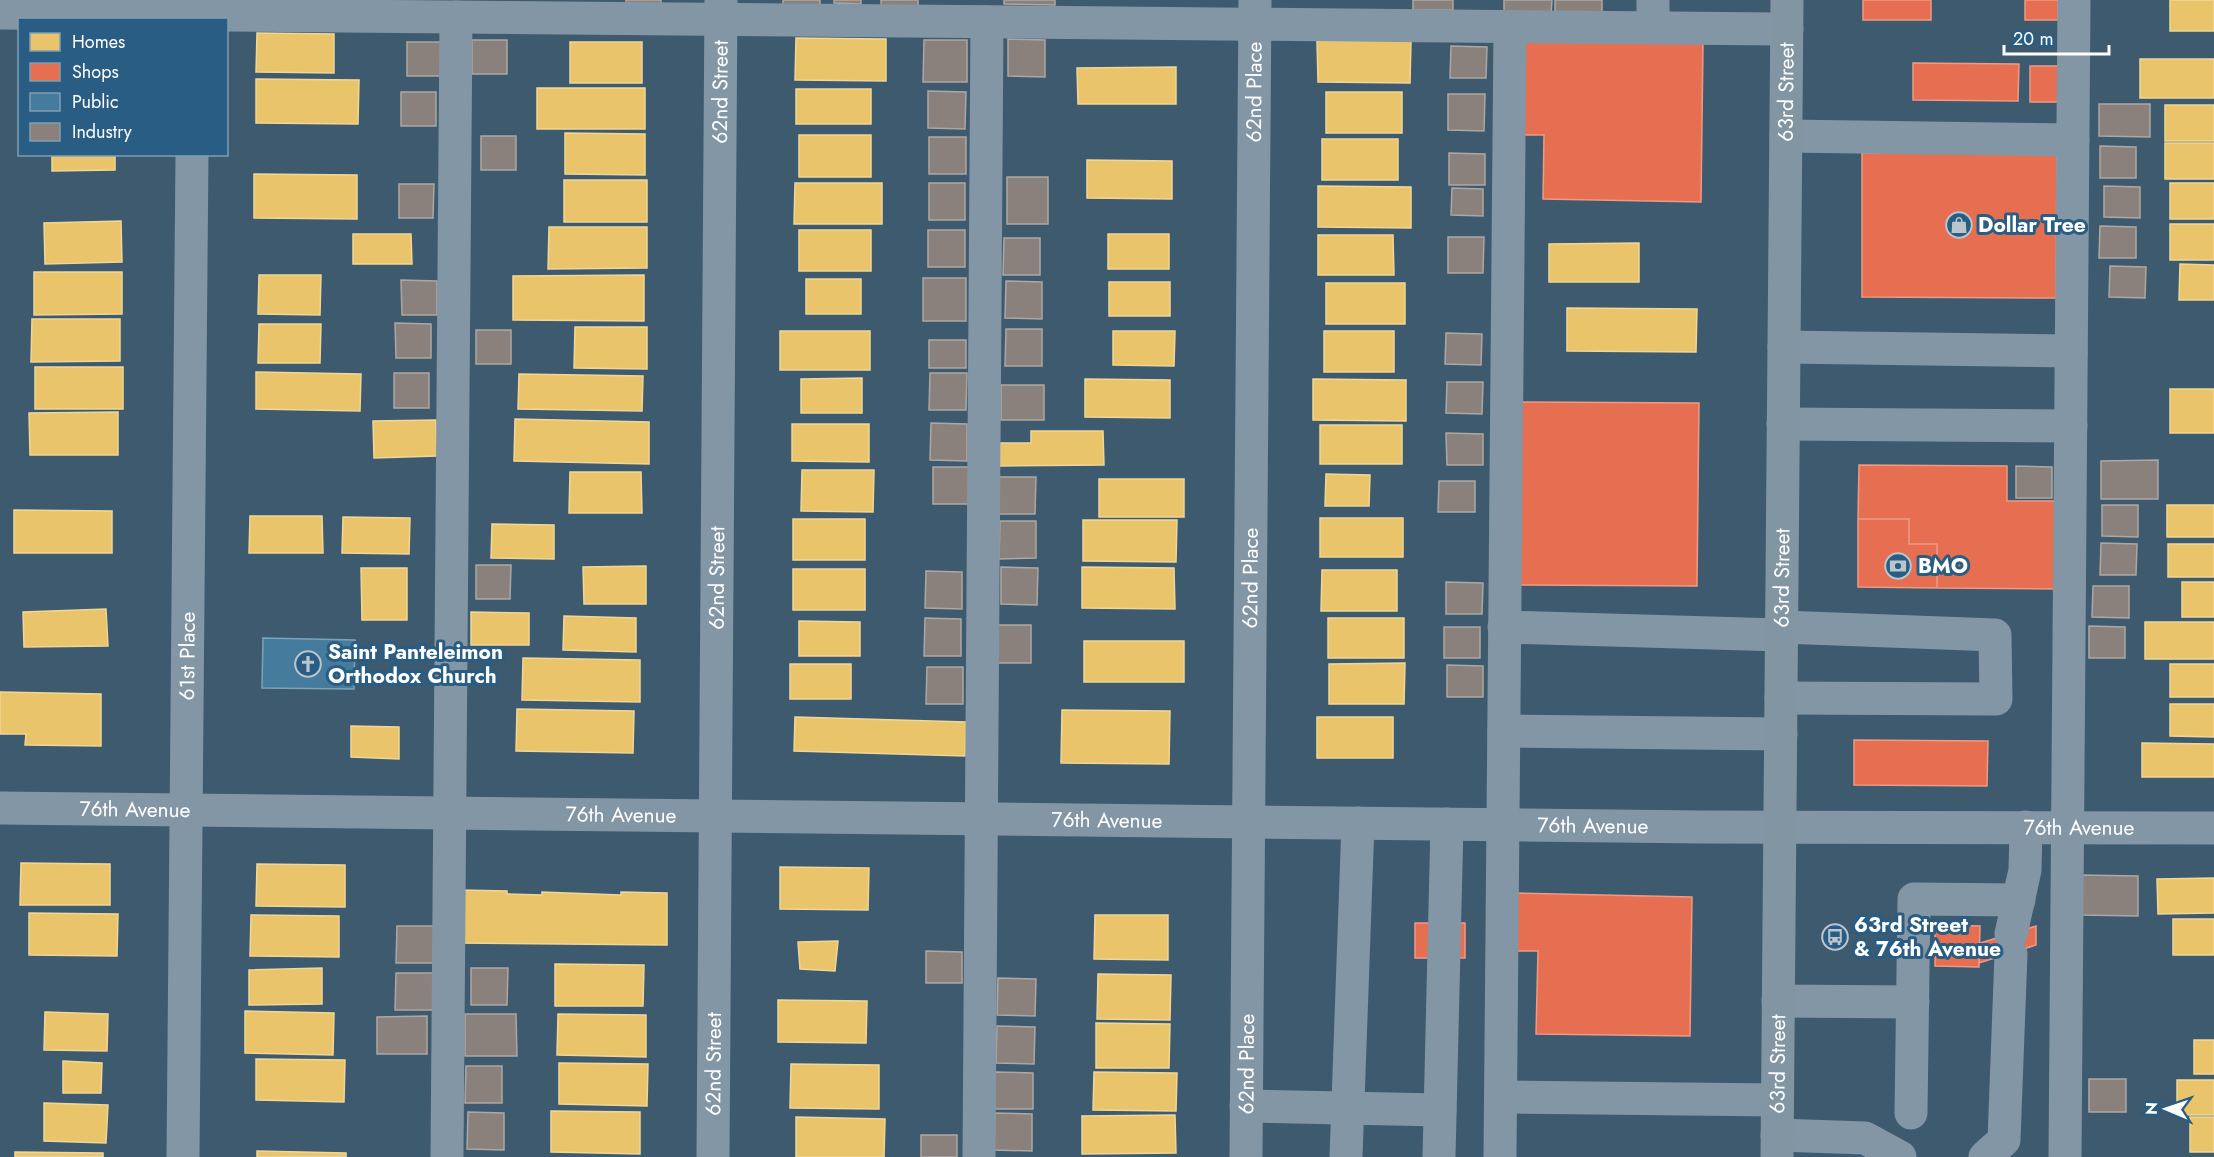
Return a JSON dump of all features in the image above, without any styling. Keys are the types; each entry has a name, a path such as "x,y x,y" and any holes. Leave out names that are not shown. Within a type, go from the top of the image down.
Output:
{"main road":[{"name":"63rd Street","path":"1777,1146 1787,15"}],"street":[{"path":"2065,1157 2074,0"},
{"path":"0,13 194,12 456,17 721,10 987,22 1255,12 1510,27 1653,14 1787,15"},
{"name":"62nd Street","path":"713,1157 721,10"},
{"name":"62nd Place","path":"1246,1157 1255,12"},
{"path":"447,1157 456,17"},
{"path":"979,1157 987,22"},
{"path":"1500,1157 1510,27"},
{"path":"1786,136 2073,140"},
{"name":"61st Place","path":"183,1157 192,156"},
{"path":"1784,346 2071,351"},
{"path":"1784,424 2071,426"},
{"path":"1504,627 1995,635 1996,699 1781,698"},
{"path":"1504,731 1781,734"},
{"name":"76th Avenue","path":"0,808 1447,824 2214,828"},
{"path":"1346,1157 1358,823"},
{"path":"1439,1157 1447,824"},
{"path":"1985,1157 2004,1140 2011,944 2025,870 2026,827"},
{"path":"1911,1113 1914,899 2019,900"},
{"path":"1778,1001 1913,1002"},
{"path":"1501,1097 1777,1100"},
{"path":"1246,1106 1440,1110"},
{"path":"1777,1146 1865,1138 1900,1157"}],"building: Homes":[{"path":"2170,0 2214,0 2214,31 2170,31"},
{"path":"257,33 334,34 334,73 256,72"},
{"path":"796,38 886,39 886,81 795,80"},
{"path":"1317,41 1411,41 1410,83 1318,82"},
{"path":"570,42 642,42 642,83 570,83"},
{"path":"2140,59 2214,59 2214,98 2140,98"},
{"path":"1176,67 1176,104 1078,104 1077,68"},
{"path":"256,79 359,80 358,124 256,123"},
{"path":"537,88 645,88 645,129 537,129"},
{"path":"796,89 871,89 871,124 796,124"},
{"path":"1326,92 1402,92 1402,133 1326,133"},
{"path":"2165,105 2214,105 2214,141 2165,141"},
{"path":"565,133 645,134 645,175 565,174"},
{"path":"799,135 871,135 871,177 799,177"},
{"path":"1322,139 1398,139 1398,180 1322,180"},
{"path":"2165,143 2214,143 2214,179 2165,179"},
{"path":"52,156 115,156 115,170 52,171"},
{"path":"1087,160 1172,161 1172,199 1087,198"},
{"path":"254,174 357,175 357,219 254,218"},
{"path":"564,180 647,180 647,222 564,222"},
{"path":"795,183 882,183 882,224 794,224"},
{"path":"2170,183 2214,183 2214,219 2170,219"},
{"path":"1318,186 1411,187 1411,228 1318,227"},
{"path":"121,221 122,262 45,264 44,223"},
{"path":"2170,224 2214,224 2214,260 2170,260"},
{"path":"549,227 647,227 647,268 548,269"},
{"path":"799,230 871,230 871,271 799,271"},
{"path":"353,234 411,234 412,264 353,264"},
{"path":"1108,234 1169,234 1169,269 1108,269"},
{"path":"1318,235 1393,235 1394,275 1318,275"},
{"path":"1639,243 1639,282 1549,282 1549,244"},
{"path":"2180,264 2214,265 2214,300 2179,300"},
{"path":"34,272 122,272 122,314 34,315"},
{"path":"259,275 321,275 320,315 258,314"},
{"path":"644,275 644,321 513,320 513,276"},
{"path":"806,279 861,279 861,314 806,314"},
{"path":"1109,282 1170,282 1170,316 1109,316"},
{"path":"1326,283 1405,283 1405,324 1326,324"},
{"path":"1567,308 1697,309 1696,352 1567,351"},
{"path":"32,319 120,319 120,361 31,362"},
{"path":"259,324 321,324 320,363 258,363"},
{"path":"575,327 647,327 647,369 574,368"},
{"path":"780,331 870,331 870,370 780,370"},
{"path":"1113,331 1175,331 1174,366 1113,365"},
{"path":"1324,331 1394,331 1394,372 1324,372"},
{"path":"35,367 123,367 123,409 35,409"},
{"path":"256,372 361,374 360,411 256,409"},
{"path":"519,374 643,376 642,411 518,409"},
{"path":"862,378 862,413 801,413 801,379"},
{"path":"1085,379 1170,380 1170,418 1085,417"},
{"path":"1313,379 1406,380 1406,421 1313,420"},
{"path":"2170,389 2214,389 2214,433 2170,433"},
{"path":"118,412 118,455 30,455 29,413"},
{"path":"515,419 649,422 649,464 514,461"},
{"path":"436,420 437,456 374,458 373,421"},
{"path":"792,424 869,424 869,462 792,461"},
{"path":"1320,425 1402,425 1402,464 1320,464"},
{"path":"1031,431 1103,431 1104,465 1000,466 1000,443 1031,443"},
{"path":"802,470 874,470 873,512 801,511"},
{"path":"570,472 641,472 642,513 569,513"},
{"path":"1326,474 1370,475 1369,506 1325,506"},
{"path":"1099,479 1184,479 1184,517 1099,517"},
{"path":"2167,505 2214,505 2214,537 2167,537"},
{"path":"14,510 112,511 112,553 14,553"},
{"path":"250,516 322,516 323,553 249,553"},
{"path":"343,517 410,518 409,554 342,553"},
{"path":"1320,518 1403,518 1403,557 1320,557"},
{"path":"793,519 865,519 865,560 793,560"},
{"path":"1083,520 1177,520 1176,562 1083,561"},
{"path":"492,524 554,525 554,559 491,558"},
{"path":"2168,544 2214,544 2214,577 2168,577"},
{"path":"646,566 646,604 584,604 583,567"},
{"path":"1082,567 1174,568 1175,609 1082,608"},
{"path":"361,568 407,568 407,620 362,620"},
{"path":"793,569 865,569 865,610 793,610"},
{"path":"1322,570 1397,570 1397,611 1321,611"},
{"path":"2182,582 2214,582 2214,617 2182,617"},
{"path":"106,609 108,646 24,647 23,612"},
{"path":"471,612 529,613 529,645 471,645"},
{"path":"564,616 636,618 636,652 563,650"},
{"path":"1328,618 1404,618 1404,658 1328,658"},
{"path":"799,621 860,622 860,656 799,656"},
{"path":"2145,622 2214,622 2214,659 2145,659"},
{"path":"1084,641 1184,641 1184,682 1084,682"},
{"path":"523,658 640,660 640,702 522,700"},
{"path":"1405,663 1404,704 1329,704 1329,664"},
{"path":"790,664 851,664 851,699 790,699"},
{"path":"2170,664 2214,664 2214,697 2170,697"},
{"path":"0,692 101,694 101,746 25,745 26,734 0,734"},
{"path":"2170,704 2214,704 2214,737 2170,736"},
{"path":"517,709 634,711 633,753 516,751"},
{"path":"1062,710 1170,711 1169,764 1061,763"},
{"path":"795,717 966,722 965,756 794,751"},
{"path":"1317,717 1393,717 1393,758 1317,758"},
{"path":"351,726 399,727 399,759 351,757"},
{"path":"2142,743 2214,744 2214,777 2142,777"},
{"path":"21,863 110,864 110,905 20,905"},
{"path":"257,864 345,865 345,907 256,906"},
{"path":"780,867 869,868 868,910 780,909"},
{"path":"2214,878 2214,913 2158,914 2157,879"},
{"path":"460,890 507,891 507,894 542,895 542,892 621,895 621,892 667,893 667,945 459,943"},
{"path":"29,913 118,914 117,956 29,955"},
{"path":"251,915 339,916 339,957 250,956"},
{"path":"1095,915 1168,915 1168,960 1094,959"},
{"path":"2173,919 2214,919 2214,955 2173,955"},
{"path":"838,941 835,971 800,969 798,942"},
{"path":"555,964 644,965 643,1006 555,1006"},
{"path":"322,968 322,1004 249,1005 249,970"},
{"path":"1098,974 1171,975 1170,1020 1097,1019"},
{"path":"778,1000 867,1001 866,1043 778,1042"},
{"path":"245,1011 334,1013 333,1055 245,1053"},
{"path":"45,1012 108,1014 107,1051 44,1050"},
{"path":"558,1014 646,1015 646,1057 557,1055"},
{"path":"1096,1023 1170,1024 1169,1068 1096,1068"},
{"path":"2194,1040 2214,1040 2214,1074 2194,1074"},
{"path":"256,1059 345,1060 344,1102 256,1100"},
{"path":"63,1061 102,1063 101,1093 63,1093"},
{"path":"559,1063 648,1064 647,1106 559,1104"},
{"path":"791,1064 879,1065 879,1109 790,1108"},
{"path":"1094,1072 1177,1073 1176,1111 1093,1110"},
{"path":"2177,1080 2214,1080 2214,1115 2177,1115"},
{"path":"44,1103 108,1105 106,1143 44,1141"},
{"path":"551,1111 640,1112 640,1154 551,1152"},
{"path":"1175,1115 1176,1153 1082,1154 1082,1116"},
{"path":"796,1117 885,1119 884,1157 796,1157"},
{"path":"2190,1117 2214,1117 2214,1152 2190,1152"},
{"path":"257,1151 346,1153 346,1157 257,1157"},
{"path":"15,1152 103,1153 103,1157 15,1157"}],"building: Shops":[{"path":"1863,0 1931,0 1931,20 1863,20"},
{"path":"2025,0 2058,0 2058,20 2025,20"},
{"path":"1528,41 1703,43 1701,202 1543,199 1544,135 1516,135 1518,49"},
{"path":"1913,63 2019,64 2018,101 1913,100"},
{"path":"2030,66 2063,66 2063,102 2030,102"},
{"name":"Dollar Tree","path":"1862,153 2057,153 2056,298 1862,297"},
{"path":"1515,402 1699,403 1697,586 1513,585"},
{"path":"1859,465 2007,466 2007,501 2059,501 2058,589 1937,588 1937,544 1909,544 1909,519 1858,519"},
{"name":"BMO","path":"1858,519 1909,519 1909,544 1937,544 1937,588 1858,587"},
{"path":"1854,740 1988,741 1987,786 1854,785"},
{"path":"1514,893 1692,897 1690,1036 1536,1034 1538,951 1513,951"},
{"path":"1415,923 1465,923 1465,958 1415,958"},
{"path":"1935,925 1980,926 1979,967 1935,966"},
{"path":"2036,926 2036,945 1979,963 1980,943"}],"building: Public":[{"name":"Saint Panteleimon Orthodox Church","path":"263,638 355,640 354,689 262,688"}],"building: Industry":[{"path":"626,0 661,0 661,6 626,6"},
{"path":"783,0 820,0 820,11 783,11"},
{"path":"834,0 861,0 861,4 834,3"},
{"path":"881,0 918,0 918,7 881,6"},
{"path":"1004,0 1055,0 1055,5 1004,4"},
{"path":"1413,0 1453,0 1453,10 1413,10"},
{"path":"1504,0 1552,0 1551,14 1504,13"},
{"path":"1555,0 1602,0 1602,12 1555,12"},
{"path":"1008,39 1045,40 1045,77 1008,76"},
{"path":"472,40 507,40 507,74 472,74"},
{"path":"924,40 967,40 967,82 923,82"},
{"path":"407,42 442,42 442,76 407,76"},
{"path":"1451,46 1487,47 1486,78 1450,78"},
{"path":"928,91 966,92 965,129 928,128"},
{"path":"401,92 436,92 436,126 401,126"},
{"path":"1448,94 1485,94 1484,131 1448,130"},
{"path":"2099,104 2150,104 2150,137 2099,136"},
{"path":"481,136 516,136 516,170 481,170"},
{"path":"929,137 966,137 966,174 929,174"},
{"path":"2100,146 2136,147 2136,178 2100,178"},
{"path":"1449,153 1485,154 1485,185 1449,185"},
{"path":"1007,177 1048,177 1048,224 1007,224"},
{"path":"929,183 965,183 965,220 929,220"},
{"path":"399,184 434,184 433,218 399,218"},
{"path":"2104,186 2140,187 2140,218 2104,217"},
{"path":"1452,188 1483,189 1483,216 1451,215"},
{"path":"2100,226 2136,227 2136,258 2099,258"},
{"path":"928,230 965,230 965,267 928,267"},
{"path":"1448,237 1484,237 1483,273 1448,273"},
{"path":"1004,238 1040,238 1040,275 1003,275"},
{"path":"2110,266 2146,267 2145,298 2109,297"},
{"path":"923,278 966,278 966,321 923,321"},
{"path":"401,280 437,281 437,315 402,315"},
{"path":"1006,281 1042,282 1042,319 1005,318"},
{"path":"395,323 431,324 431,358 396,358"},
{"path":"1006,329 1042,329 1042,366 1005,366"},
{"path":"476,330 511,330 511,364 476,364"},
{"path":"1446,333 1482,334 1481,365 1445,364"},
{"path":"929,340 966,340 966,368 929,368"},
{"path":"394,373 429,373 429,408 394,408"},
{"path":"930,373 967,373 966,410 929,410"},
{"path":"1447,382 1483,382 1482,414 1446,413"},
{"path":"1001,385 1044,385 1044,420 1001,420"},
{"path":"931,423 967,424 967,461 930,460"},
{"path":"1446,433 1483,434 1483,465 1447,465"},
{"path":"2158,460 2158,499 2101,499 2101,461"},
{"path":"2016,466 2052,467 2052,498 2016,498"},
{"path":"933,467 969,467 969,504 933,504"},
{"path":"999,477 1036,477 1035,514 999,514"},
{"path":"1439,481 1475,481 1475,512 1438,512"},
{"path":"2102,505 2138,505 2138,537 2102,536"},
{"path":"1000,521 1036,521 1036,558 999,559"},
{"path":"2101,543 2137,544 2136,575 2100,575"},
{"path":"476,565 511,565 510,599 476,599"},
{"path":"1001,567 1038,568 1037,605 1001,604"},
{"path":"926,571 962,572 962,609 925,608"},
{"path":"1446,582 1483,583 1482,614 1446,614"},
{"path":"2093,586 2129,586 2129,618 2092,617"},
{"path":"925,618 961,619 961,656 924,656"},
{"path":"994,625 1031,625 1031,663 994,663"},
{"path":"2089,626 2125,627 2125,658 2089,658"},
{"path":"1444,627 1480,627 1480,658 1444,658"},
{"path":"1447,665 1483,666 1483,697 1447,697"},
{"path":"927,667 963,667 963,704 926,704"},
{"path":"2080,875 2138,876 2138,916 2080,915"},
{"path":"397,926 434,926 433,963 396,963"},
{"path":"926,951 962,952 962,983 926,983"},
{"path":"471,968 508,968 507,1005 471,1005"},
{"path":"396,973 433,973 433,1010 395,1010"},
{"path":"998,978 1036,979 1035,1016 997,1015"},
{"path":"465,1014 516,1014 517,1056 465,1056"},
{"path":"427,1016 427,1054 377,1054 377,1017"},
{"path":"997,1026 1035,1027 1034,1064 996,1063"},
{"path":"466,1066 502,1066 502,1103 465,1103"},
{"path":"995,1072 1033,1073 1033,1109 995,1109"},
{"path":"2089,1079 2126,1079 2126,1112 2089,1112"},
{"path":"468,1112 504,1113 504,1150 467,1149"},
{"path":"995,1113 1032,1114 1032,1151 994,1150"},
{"path":"921,1135 957,1135 957,1157 921,1157"}],"place":[{"name":"Dollar Tree","path":"1959,225"},
{"name":"BMO","path":"1898,566"},
{"name":"Saint Panteleimon Orthodox Church","path":"308,664"},
{"name":"63rd Street & 76th Avenue","path":"1835,937"}]}
